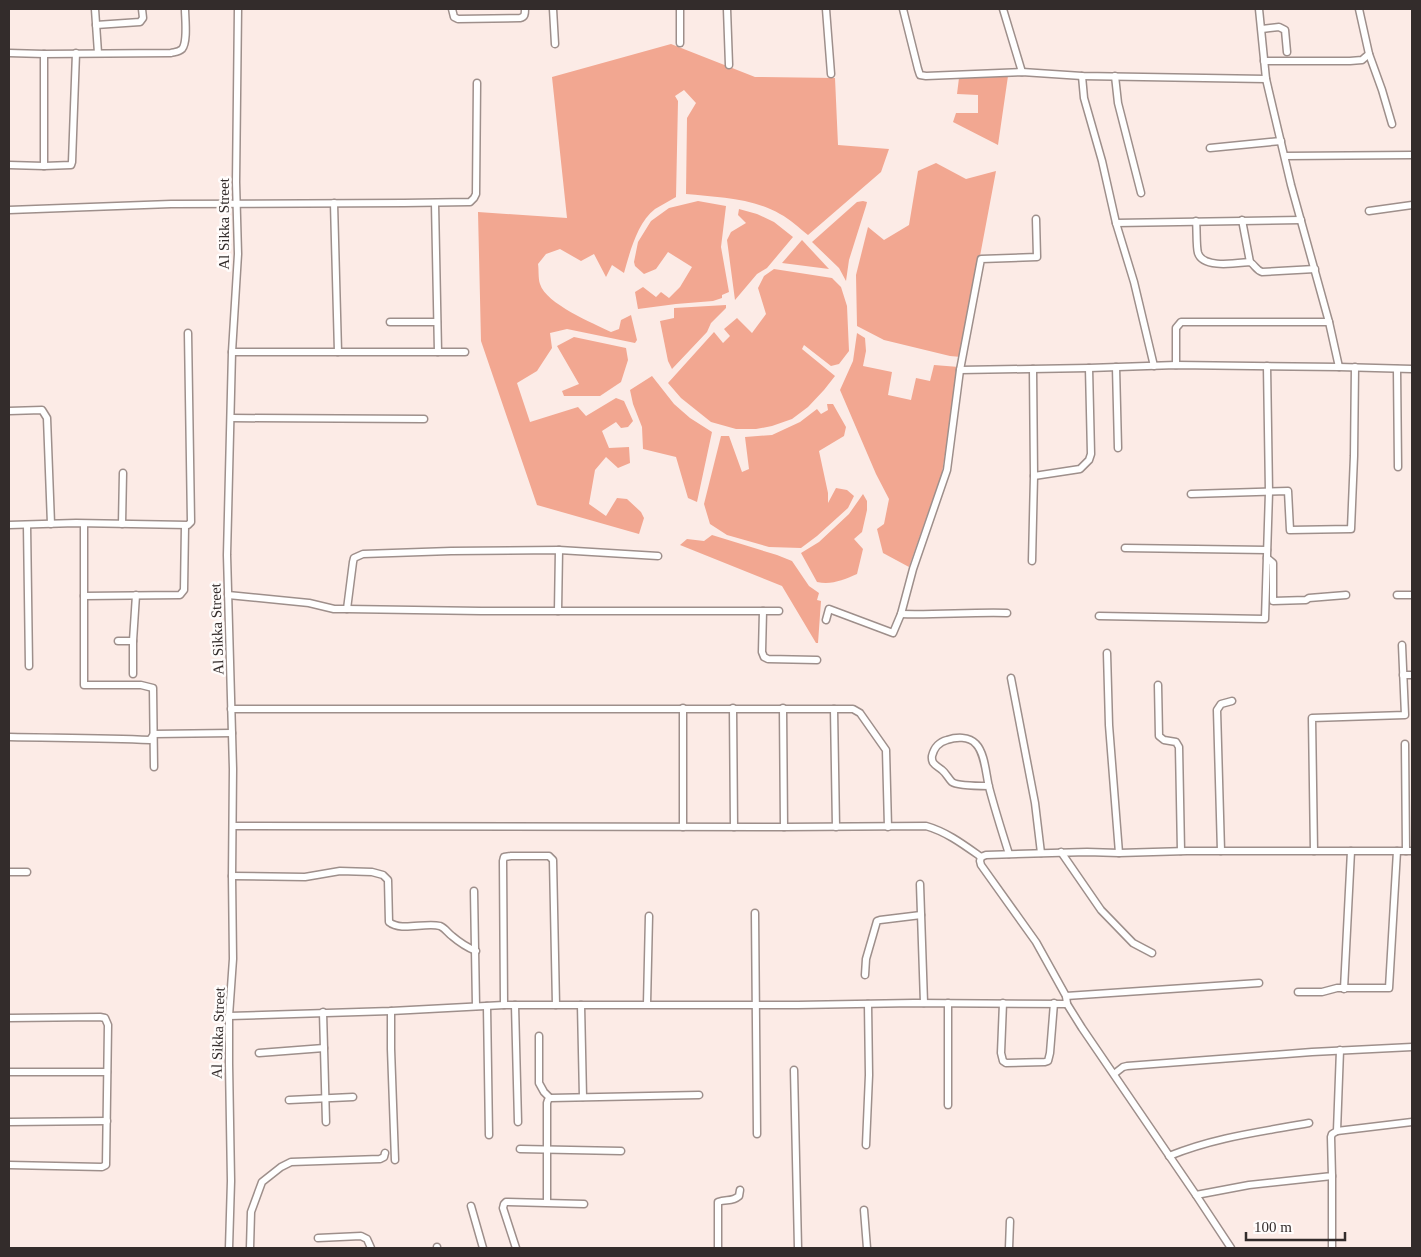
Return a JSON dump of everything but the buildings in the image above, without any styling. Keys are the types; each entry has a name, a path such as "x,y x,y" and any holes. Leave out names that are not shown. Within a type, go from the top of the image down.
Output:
{"street":[{"path":"95,9 98,53"},
{"path":"96,24 140,22 143,18 142,9"},
{"path":"9,52 44,54 171,53 184,48 185,9"},
{"name":"Al Sikka Street","path":"229,1248 231,1190 229,1016 233,959 232,876 234,826 229,734 232,709 227,555 232,352 238,263 238,9"},
{"path":"452,9 454,16 458,19 520,18 524,17 525,9"},
{"path":"553,9 555,44"},
{"path":"680,9 680,43"},
{"path":"727,9 729,65"},
{"path":"826,9 831,74"},
{"path":"903,9 920,74 931,76 1022,72 1082,76 1266,79"},
{"path":"1003,9 1022,72"},
{"path":"1259,9 1266,79 1340,367"},
{"path":"1359,9 1369,54 1392,124"},
{"path":"1262,29 1279,27 1285,30 1287,52"},
{"path":"9,165 68,166 72,162 76,53"},
{"path":"44,54 44,166"},
{"path":"1264,61 1350,61 1362,60 1369,54"},
{"path":"1082,76 1084,98 1102,160 1116,223 1134,282 1154,366"},
{"path":"1114,76 1118,103 1141,193"},
{"path":"9,210 237,203 470,202 476,194 476,82"},
{"path":"1210,148 1281,141"},
{"path":"1285,156 1412,155"},
{"path":"334,203 338,352"},
{"path":"435,203 438,352"},
{"path":"1369,211 1412,205"},
{"path":"826,620 829,609 893,633 901,614 912,569 947,470 960,370 981,259 1037,257 1036,219"},
{"path":"1242,220 1250,262"},
{"path":"1116,223 1301,220"},
{"path":"1196,221 1198,253 1206,262 1250,262 1254,264 1258,271 1262,272 1315,269"},
{"path":"390,322 437,322"},
{"path":"1176,365 1176,328 1181,322 1329,322"},
{"path":"9,525 122,524 185,526 191,522 188,333"},
{"path":"232,352 465,352"},
{"path":"960,370 1116,368 1176,365 1412,369"},
{"path":"1099,616 1265,619 1269,492 1267,366"},
{"path":"1191,494 1288,491 1290,530 1351,529 1355,367"},
{"path":"1034,476 1080,470 1089,460 1091,454 1088,368"},
{"path":"1116,368 1118,448"},
{"path":"1032,561 1034,476 1033,369"},
{"path":"1397,369 1398,467"},
{"path":"9,411 42,410 47,418 51,524"},
{"path":"231,418 424,419"},
{"path":"122,524 123,472"},
{"path":"84,524 84,685 141,685 153,688 154,767"},
{"path":"27,525 29,666"},
{"path":"84,596 180,595 184,590 185,526"},
{"path":"1125,548 1267,550"},
{"path":"347,609 353,562 354,558 359,555 450,551 559,550 658,556"},
{"path":"558,611 559,550"},
{"path":"1267,558 1273,563 1272,601 1306,600 1309,598 1346,595"},
{"path":"133,674 136,595"},
{"path":"228,595 309,603 334,609 779,611"},
{"path":"1397,595 1412,595"},
{"path":"763,611 762,652 764,657 768,659 817,660"},
{"path":"901,614 1008,613"},
{"path":"118,641 133,641"},
{"path":"1314,851 1312,718 1404,715 1402,645"},
{"path":"1107,653 1109,725 1119,853"},
{"path":"1403,675 1412,675"},
{"path":"1011,678 1036,803 1041,853"},
{"path":"1158,685 1159,736 1164,740 1176,742 1180,747 1181,851"},
{"path":"1221,851 1218,710 1220,704 1232,701"},
{"path":"683,708 683,827"},
{"path":"733,708 734,827"},
{"path":"783,708 784,827"},
{"path":"232,709 853,709 857,711 886,750 888,827"},
{"path":"834,709 836,827"},
{"path":"154,734 229,734"},
{"path":"9,737 150,740 154,734"},
{"path":"989,786 952,782 943,770 934,764 932,759 938,743 957,738 975,742 981,752 1009,854"},
{"path":"981,857 986,855 1060,852 1409,851 1405,744"},
{"path":"234,826 926,826 937,829 981,857"},
{"path":"1344,989 1351,851"},
{"path":"1298,992 1322,992 1337,988 1389,988 1397,851"},
{"path":"1060,852 1100,910 1133,943 1152,953"},
{"path":"504,1005 504,857 549,856 553,860 556,1005"},
{"path":"981,857 981,865 1036,942 1066,996 1067,1004 1082,1028 1231,1248"},
{"path":"232,876 306,876 340,871 372,872 383,875 388,880 389,922 392,925 439,926 465,946 476,950"},
{"path":"9,872 27,872"},
{"path":"920,884 924,1003"},
{"path":"474,891 476,1006"},
{"path":"755,913 757,1134"},
{"path":"865,974 866,959 877,921 921,915"},
{"path":"647,1004 650,916"},
{"path":"1066,996 1259,983"},
{"path":"229,1016 504,1005 756,1005 1003,1002 1067,1004"},
{"path":"1003,1002 1001,1053 1002,1061 1006,1063 1048,1061 1054,1003"},
{"path":"948,1003 948,1105"},
{"path":"866,1145 869,1075 868,1004"},
{"path":"515,1005 518,1122"},
{"path":"581,1005 583,1097"},
{"path":"487,1006 489,1134"},
{"path":"391,1011 395,1160"},
{"path":"323,1012 326,1122"},
{"path":"9,1018 105,1018 108,1024 107,1164 102,1167 9,1165"},
{"path":"539,1036 539,1083 550,1098 699,1094"},
{"path":"1114,1074 1122,1067 1127,1066 1340,1050 1412,1047"},
{"path":"259,1053 324,1048"},
{"path":"1337,1131 1340,1050"},
{"path":"794,1070 798,1248"},
{"path":"9,1072 107,1072"},
{"path":"289,1100 353,1097"},
{"path":"547,1202 547,1103 550,1098"},
{"path":"9,1122 107,1121"},
{"path":"1332,1248 1332,1134 1337,1131 1412,1122"},
{"path":"1169,1156 1213,1140 1309,1123"},
{"path":"520,1150 621,1150"},
{"path":"250,1248 252,1207 262,1182 281,1167 291,1162 380,1159 384,1157 385,1153"},
{"path":"1196,1195 1249,1185 1332,1176"},
{"path":"718,1248 718,1202 734,1200 739,1196 740,1190"},
{"path":"516,1248 504,1204 509,1202 547,1202 584,1204"},
{"path":"471,1206 483,1248"},
{"path":"864,1210 867,1248"},
{"path":"1009,1248 1010,1221"},
{"path":"318,1238 361,1236 367,1238 371,1248"}],"shaded area":[{"path":"671,44 755,77 835,78 838,145 889,149 881,172 808,235 784,216 758,205 722,197 686,194 687,118 696,103 684,90 675,96 678,101 676,197 655,209 643,222 635,238 624,273 612,265 606,277 594,254 581,261 560,249 546,254 538,264 540,284 551,299 560,306 611,332 619,329 621,320 631,315 637,340 635,343 567,329 550,333 552,348 537,371 517,383 530,422 578,407 586,416 616,398 624,401 633,421 628,427 621,428 616,422 602,431 609,448 629,447 630,463 618,468 606,457 595,470 589,504 606,516 617,498 627,499 641,512 644,518 639,534 537,505 481,341 478,212 567,218 552,77"},
{"path":"1008,76 998,145 953,122 956,113 978,113 978,95 957,94 959,78"},
{"path":"936,163 966,179 996,171 961,357 884,340 857,326 856,275 868,227 884,240 909,225 918,171"},
{"path":"698,201 726,206 721,247 729,292 722,295 722,298 713,301 638,309 635,292 643,287 656,297 661,292 669,298 680,287 692,267 668,252 656,269 644,274 635,266 634,262 638,242 651,221 669,208"},
{"path":"857,202 867,202 849,260 846,281 839,268 812,242"},
{"path":"739,209 757,214 774,222 793,237 767,268 757,274 735,300 727,240 731,232 746,223 738,215"},
{"path":"802,240 829,269 782,263"},
{"path":"774,269 832,278 841,287 847,306 849,351 839,364 831,366 804,345 802,349 835,376 808,407 792,419 756,429 736,429 711,422 681,398 668,383 714,332 723,343 730,336 724,329 737,318 752,333 766,314 758,288 764,276"},
{"path":"726,305 726,308 711,323 707,332 672,369 668,361 660,321 674,318 674,308"},
{"path":"857,333 865,338 866,351 863,366 892,372 888,395 911,400 916,378 930,381 934,365 959,367 942,473 909,567 883,553 877,529 884,524 889,499 876,474 840,390 853,361"},
{"path":"574,337 626,348 628,360 621,382 600,396 564,396 562,391 579,384 557,346"},
{"path":"652,376 674,404 690,418 712,432 697,502 688,498 676,457 643,449 642,427 630,390"},
{"path":"827,404 833,404 846,427 844,436 819,451 828,493 828,503 836,488 847,490 854,496 848,508 801,548 769,547 727,535 710,524 704,504 721,436 729,436 742,472 749,469 745,437 772,435 800,422 817,409 821,414 828,410"},
{"path":"863,494 867,501 867,510 862,532 854,539 863,549 857,574 833,582 817,582 801,553 819,542 849,514"},
{"path":"712,535 792,561 809,586 819,593 817,600 821,601 818,643 816,643 782,586 680,545 687,539 704,541"}]}
